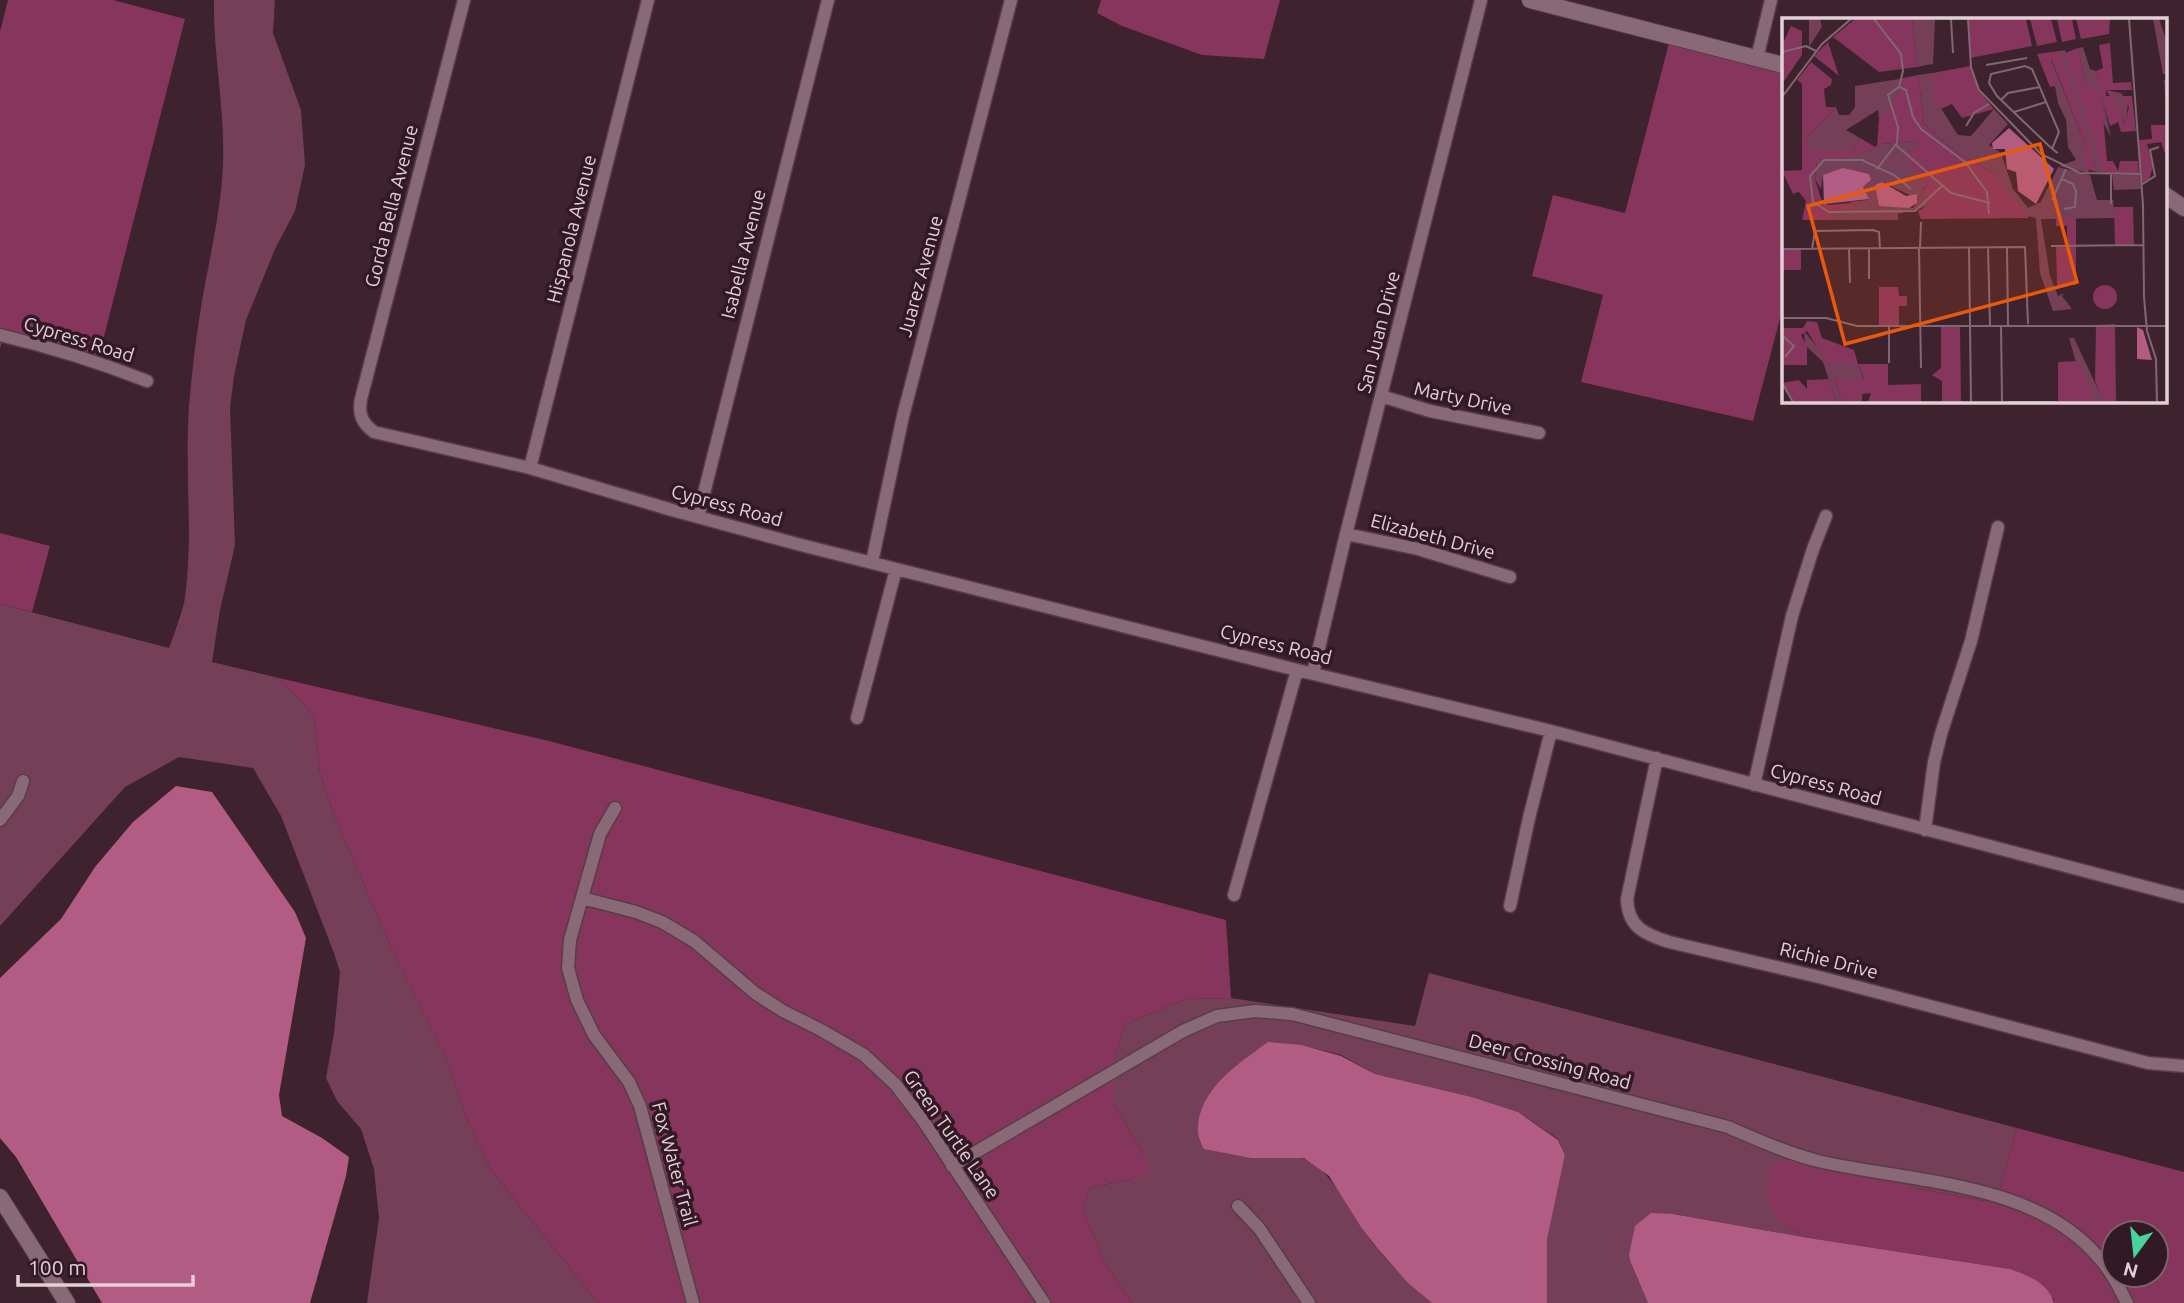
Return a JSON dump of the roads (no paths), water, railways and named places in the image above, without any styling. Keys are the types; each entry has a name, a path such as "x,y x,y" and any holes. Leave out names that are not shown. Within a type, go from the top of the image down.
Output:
{"street":[{"name":"Gorda Bella Avenue","path":"363,422 361,399 464,0"},
{"name":"Hispanola Avenue","path":"530,468 648,0"},
{"name":"Isabella Avenue","path":"698,517 828,0"},
{"name":"Juarez Avenue","path":"872,562 903,416 1011,0"},
{"name":"San Juan Drive","path":"1313,673 1481,0"},
{"path":"1530,0 1782,65"},
{"path":"1757,58 1771,0"},
{"path":"2166,196 2184,208"},
{"name":"Cypress Road","path":"0,335 70,353 147,381"},
{"name":"Marty Drive","path":"1381,396 1430,411 1539,433"},
{"name":"Cypress Road","path":"363,422 382,435 530,468 698,517 896,569 1551,731 2184,897"},
{"path":"1754,785 1791,616 1826,516"},
{"path":"1925,830 1934,762 1971,641 1998,527"},
{"name":"Elizabeth Drive","path":"1346,534 1418,549 1510,577"},
{"path":"857,718 896,569"},
{"path":"1234,895 1297,670"},
{"path":"1510,906 1551,731"},
{"name":"Richie Drive","path":"1657,758 1627,899 1630,918 1635,926 1646,933 1669,942 1819,976 2148,1063 2184,1066"},
{"path":"0,820 18,796 23,781"},
{"name":"Fox Water Trail","path":"615,808 600,834 570,940 568,968 577,1000 594,1035 629,1082 640,1106 693,1303"},
{"name":"Green Turtle Lane","path":"582,898 636,912 662,922 694,941 773,1005 864,1055 895,1084 922,1119 1044,1303"},
{"name":"Deer Crossing Road","path":"953,1166 1183,1031 1217,1016 1255,1011 1292,1014 1728,1127 1819,1161 1969,1189 2019,1202 2053,1220 2081,1240 2099,1257 2127,1303"},
{"path":"0,1197 66,1303"},
{"path":"1237,1206 1259,1228 1309,1303"}]}
